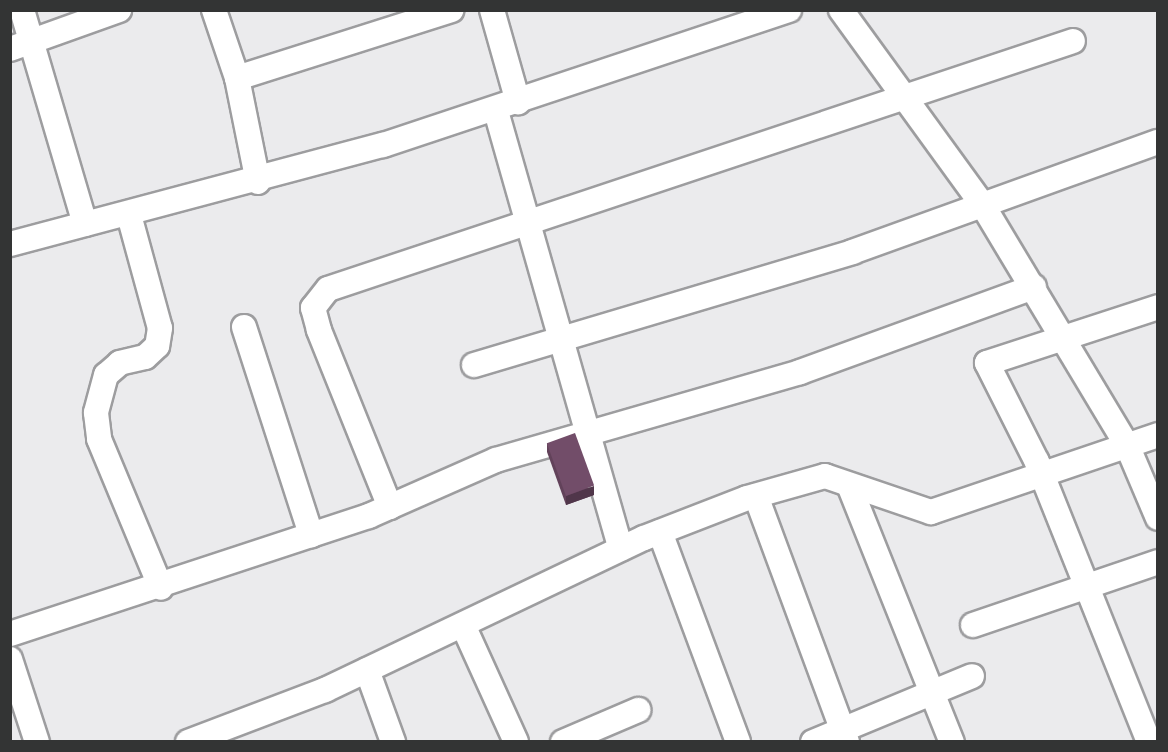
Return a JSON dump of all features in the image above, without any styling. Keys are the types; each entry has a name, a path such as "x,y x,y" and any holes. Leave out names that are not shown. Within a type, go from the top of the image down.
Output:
{"street":[{"path":"22,10 34,42 84,224"},
{"path":"10,49 119,10"},
{"path":"214,10 237,78 258,182"},
{"path":"237,78 452,10"},
{"path":"492,10 518,102"},
{"path":"10,244 258,182 496,111 789,10"},
{"path":"842,10 907,95 982,204 1034,287 1058,336 1127,445 1158,518"},
{"path":"390,507 319,330 313,308 319,296 524,223 1072,41"},
{"path":"496,111 524,223 561,339 621,549"},
{"path":"474,365 852,252 1158,142"},
{"path":"129,214 160,328 157,346 145,357 120,363 106,375 96,412 99,439 161,588"},
{"path":"10,634 161,588 390,507 496,460 800,372 1034,287"},
{"path":"1150,738 1089,585 1041,474 987,363 1058,336 1158,307"},
{"path":"244,327 311,535"},
{"path":"188,741 367,670 621,549 756,496 825,476 931,512 1158,435"},
{"path":"849,485 952,741"},
{"path":"756,496 845,735"},
{"path":"660,532 738,741"},
{"path":"973,625 1158,562"},
{"path":"463,625 516,741"},
{"path":"10,659 37,741"},
{"path":"367,670 393,741"},
{"path":"813,741 845,735 931,693 972,676"},
{"path":"563,741 638,710"}],"building":[{"path":"575,433 594,486 566,496 547,443"}]}
